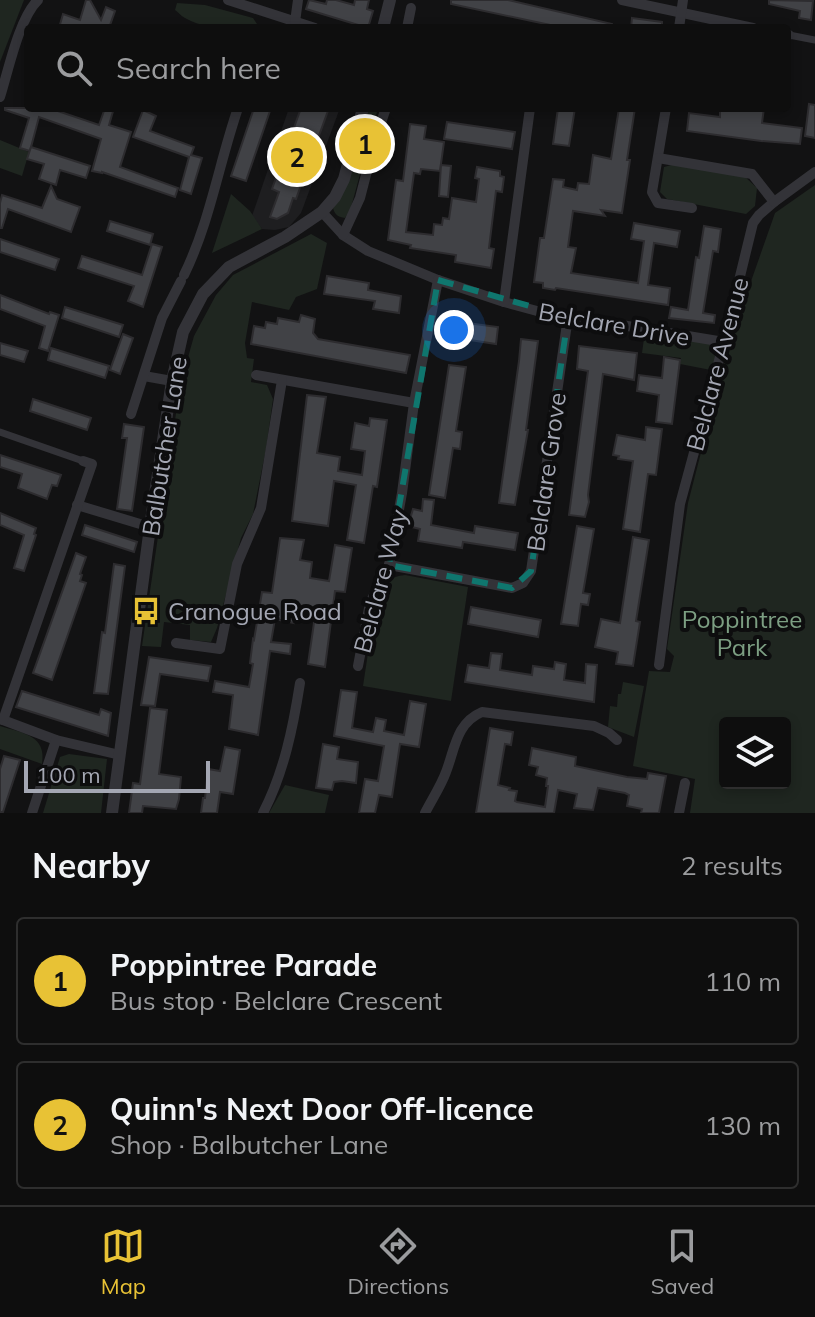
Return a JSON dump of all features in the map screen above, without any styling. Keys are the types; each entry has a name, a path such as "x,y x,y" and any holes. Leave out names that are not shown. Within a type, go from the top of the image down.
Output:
{"street":[{"path":"0,97 25,20 38,0"},
{"path":"228,0 302,24"},
{"path":"295,22 298,0"},
{"path":"384,24 390,0"},
{"path":"622,0 734,24"},
{"path":"680,24 683,0"},
{"path":"408,24 411,8"},
{"path":"272,24 275,16"},
{"path":"791,36 815,40"},
{"path":"131,414 162,318 196,249 237,112"},
{"name":"Balbutcher Lane","path":"112,813 150,527 172,381 183,332 203,294 229,267 285,237 322,212 335,197 344,179 362,112"},
{"path":"343,235 360,198 385,112"},
{"name":"Belclare Drive","path":"504,302 529,112"},
{"path":"665,112 652,192 658,203 692,208"},
{"path":"658,158 752,174 774,202"},
{"name":"Belclare Avenue","path":"659,665 680,504 753,223 774,202 815,172"},
{"name":"Belclare Drive","path":"322,212 343,235 368,251 438,280 504,302 568,317 724,342"},
{"name":"Belclare Way","path":"358,666 370,603 389,565 414,403 438,280"},
{"name":"Belclare Grove","path":"389,565 512,588 523,583 531,571 568,317"},
{"path":"256,375 414,403"},
{"path":"144,376 172,381"},
{"path":"176,643 220,649 237,564 261,508 282,380"},
{"path":"0,432 92,464 1,720 56,740 120,755"},
{"path":"77,505 150,527"},
{"path":"662,529 676,530"},
{"path":"263,813 273,794 292,735 300,683"},
{"path":"425,813 445,775 459,733 472,716 482,712 594,726 617,740"},
{"path":"32,813 56,740"},
{"path":"679,813 685,783"}],"highlighted area":[{"path":"438,280 568,317 531,571 512,588 389,565"}],"shaded area":[{"path":"288,112 339,112 301,213 289,227 275,230 262,229 252,216"}],"green space":[{"path":"0,0 24,0 0,62"},
{"path":"177,3 205,5 253,18 257,24 199,24 175,10"},
{"path":"366,112 377,112 350,211 343,218 333,208"},
{"path":"0,140 29,152 22,176 0,168"},
{"path":"675,164 744,176 757,188 755,206 746,214 667,199 660,192 664,167"},
{"name":"Poppintree Park","path":"815,185 815,813 690,813 695,779 633,766 649,671 670,672 674,656 667,649 688,503 729,344 775,213"},
{"path":"231,194 250,211 262,229 212,253"},
{"path":"311,234 327,243 317,289 296,297 289,310 252,302 245,343 247,358 254,359 251,382 267,385 273,399 253,514 241,538 217,628 211,642 190,640 190,625 164,622 161,647 142,646 180,386 194,336 216,295 233,275"},
{"path":"645,331 722,343 716,371 680,364 681,358 642,353"},
{"path":"405,575 468,587 451,701 363,686 366,648 379,596 388,581"},
{"path":"623,682 644,686 634,737 608,727 610,706 617,707"},
{"path":"0,726 24,733 37,741 43,754 42,764 0,749"},
{"path":"69,754 107,759 101,813 43,813 60,757"},
{"path":"285,785 329,795 325,813 269,813"}],"building":[{"path":"86,0 90,0 101,20 106,7 115,11 110,24 60,24 63,14 80,20"},
{"path":"309,0 326,4 327,0 336,0 354,5 355,0 369,0 367,9 373,11 369,24 355,24 306,9"},
{"path":"451,0 508,0 612,24 546,24 451,4"},
{"path":"769,0 813,1 811,20 799,18 800,11 769,4"},
{"path":"632,18 662,22 662,24 631,24"},
{"path":"809,104 815,105 815,138 805,136"},
{"path":"24,108 24,112 61,112 99,125 104,112 113,112 109,125 131,132 120,167 178,188 175,197 92,171 101,139 39,117 30,151 20,148 29,118 5,110"},
{"path":"142,112 147,112 156,116 150,131 194,147 191,155 202,158 191,194 180,190 189,157 133,137"},
{"path":"253,112 270,112 246,181 231,176"},
{"path":"300,112 328,112 296,199 293,198 288,213 277,219 270,217 279,192 272,189"},
{"path":"557,112 574,112 569,146 553,144"},
{"path":"618,112 634,112 622,213 601,210 605,216 573,211 568,247 576,248 571,273 638,283 644,241 631,239 634,223 680,231 677,247 654,243 648,285 670,288 668,305 543,288 543,283 534,282 553,179 564,180 563,187 577,190 578,183 589,184 593,155 611,159"},
{"path":"720,112 763,112 762,123 802,128 800,144 687,131 689,113 720,117"},
{"path":"447,122 515,132 512,149 444,139"},
{"path":"410,124 426,126 424,139 444,142 440,171 421,169 420,174 414,173 406,232 433,235 434,224 442,225 443,218 449,219 452,198 476,202 477,167 500,171 500,176 504,177 502,192 496,191 489,248 494,249 491,268 455,262 456,255 410,248 411,245 388,240 396,180 403,181"},
{"path":"31,147 90,166 86,178 60,170 56,185 39,179 44,164 27,159"},
{"path":"441,165 451,166 448,197 439,196"},
{"path":"51,186 57,199 80,207 71,232 8,209 0,228 2,195 42,208"},
{"path":"110,221 153,234 150,245 107,231"},
{"path":"704,226 721,229 718,252 713,251 703,313 715,315 714,323 669,318 671,307 688,310"},
{"path":"0,239 59,259 55,270 0,252"},
{"path":"152,244 162,247 143,307 128,301 134,286 78,268 82,256 142,275"},
{"path":"327,276 369,283 368,290 401,296 399,313 373,309 375,301 324,294"},
{"path":"0,295 59,315 48,351 39,348 45,326 0,309"},
{"path":"65,307 123,325 119,337 62,318"},
{"path":"301,315 315,319 313,333 318,339 410,355 406,373 251,344 254,326 265,328 266,322 277,324 278,318 299,322"},
{"path":"452,321 498,327 496,344 450,337"},
{"path":"123,334 133,338 120,374 110,370"},
{"path":"521,339 538,341 528,430 515,505 499,503"},
{"path":"0,343 28,351 24,362 0,355"},
{"path":"579,346 637,353 634,380 603,374 585,517 569,515 588,371 577,369"},
{"path":"51,348 109,366 105,378 48,360"},
{"path":"664,357 680,360 672,424 656,422 659,395 637,391 639,375 662,378"},
{"path":"449,365 466,367 456,431 462,432 460,449 453,448 445,498 429,495"},
{"path":"307,395 326,397 317,453 340,457 338,471 362,475 365,451 351,449 355,423 369,426 370,418 387,420 377,487 373,486 364,543 347,540 356,485 334,481 328,526 292,521"},
{"path":"33,399 91,418 87,430 30,411"},
{"path":"124,424 144,427 132,511 117,509 127,438 122,438"},
{"path":"646,427 662,429 656,475 648,474 640,532 623,529 633,461 613,455 617,435 645,440"},
{"path":"0,455 61,475 57,486 52,485 47,499 18,488 22,474 0,467"},
{"path":"423,499 434,500 431,525 474,533 475,526 518,533 515,550 463,542 462,548 418,541 420,529 408,526 413,509 422,511"},
{"path":"0,513 36,528 24,571 14,568 24,535 0,525"},
{"path":"85,525 137,542 134,552 82,535"},
{"path":"577,526 594,529 583,593 590,594 588,605 581,604 578,626 561,624"},
{"path":"633,537 649,540 636,621 640,622 633,666 616,664 618,652 595,647 601,619 620,623"},
{"path":"280,538 304,540 300,560 312,562 310,578 329,581 335,545 352,548 345,592 335,591 325,667 308,664 316,609 297,605 294,623 275,619 271,642 291,644 290,654 270,651 258,735 229,729 233,695 213,692 215,681 249,687 253,639 262,592 272,593"},
{"path":"76,553 86,557 80,581 86,583 52,680 33,673"},
{"path":"114,564 125,566 108,694 94,693 102,632 105,633"},
{"path":"471,607 541,620 538,637 468,624"},
{"path":"491,653 502,654 500,670 532,675 533,666 554,669 555,662 566,664 564,680 585,683 586,664 597,665 594,702 465,682 468,665 489,668"},
{"path":"149,657 211,666 208,681 160,674 155,706 141,705"},
{"path":"341,690 357,692 352,728 373,732 376,718 386,720 384,731 404,735 410,701 426,704 419,747 400,744 392,797 379,795 375,813 359,813 365,779 378,781 384,746 334,736"},
{"path":"22,691 99,715 101,709 111,713 108,736 16,707"},
{"path":"150,708 167,710 159,774 181,777 179,799 176,809 143,806 142,813 129,813 133,783 140,784"},
{"path":"490,728 513,732 511,745 505,744 498,785 517,791 515,801 545,807 547,778 536,775 538,767 529,765 532,748 576,757 575,766 627,777 647,779 648,773 666,776 659,813 641,813 642,809 627,806 629,795 598,788 593,810 574,808 577,794 558,790 554,813 476,813"},
{"path":"323,744 339,747 337,759 358,762 356,783 334,782 332,790 316,788"},
{"path":"225,747 240,750 233,794 220,792 217,813 201,813 208,769 220,771"},
{"path":"4,756 20,760 3,812 0,812 0,769"}],"place":[{"name":"Poppintree Parade","path":"365,144"},
{"name":"Quinn's Next Door Off-licence","path":"297,157"},
{"name":"Cranogue Road","path":"146,611"}]}
